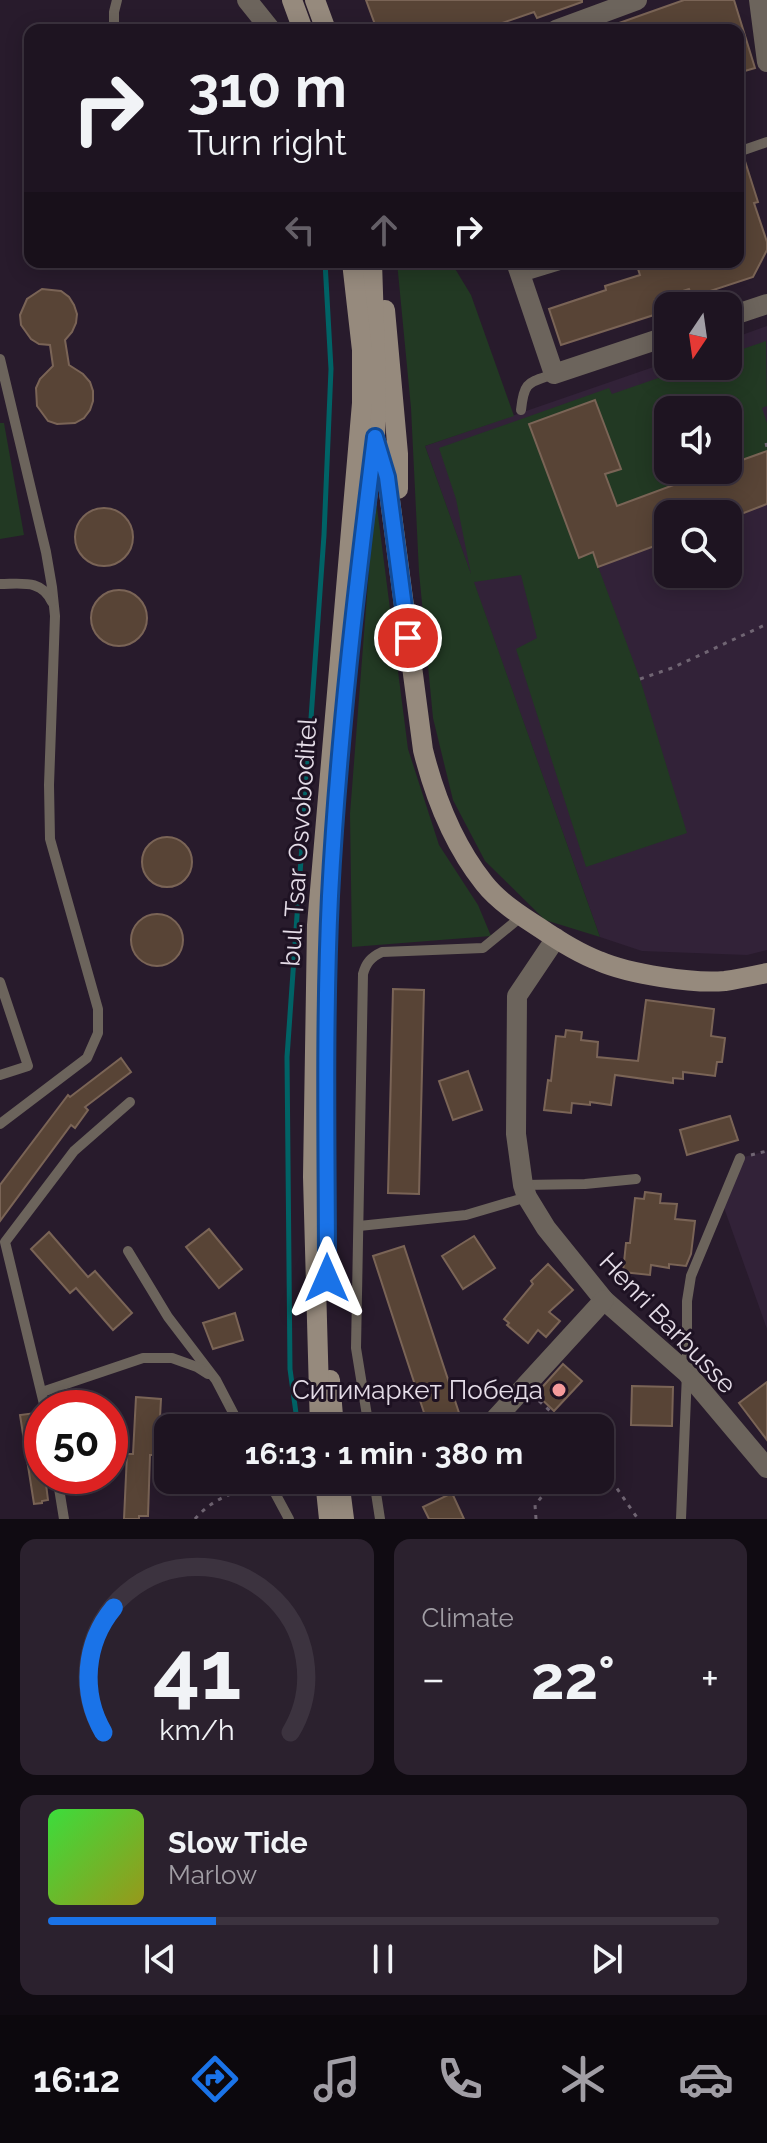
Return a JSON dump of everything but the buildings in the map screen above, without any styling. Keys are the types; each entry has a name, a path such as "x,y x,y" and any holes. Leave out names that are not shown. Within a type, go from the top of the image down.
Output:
{"main road":[{"path":"292,0 301,24"},
{"path":"315,0 324,24"},
{"name":"bul. Tsar Osvoboditel","path":"320,1414 313,1177 317,925 362,403 362,350 353,268"},
{"name":"bul. Tsar Osvoboditel","path":"333,1414 327,1278 330,897 356,582 375,437 374,268"},
{"path":"375,268 388,323 398,454 397,553"},
{"path":"362,403 387,477 423,750 454,839 485,885 522,916 573,950 603,963 678,979 723,981 767,973"},
{"path":"326,1494 329,1519"},
{"path":"341,1494 344,1519"}],"street":[{"path":"247,0 266,24"},
{"path":"572,24 637,0"},
{"path":"759,0 767,62"},
{"path":"518,269 554,374 654,341"},
{"path":"742,312 767,304"},
{"name":"Henri Barbusse","path":"556,938 517,996 516,1134 525,1191 546,1228 604,1300 687,1373 767,1468"},
{"path":"500,1414 604,1300"}],"lane":[{"path":"114,24 117,0"},
{"path":"744,150 767,142"},
{"path":"0,359 52,587 55,616 50,839 98,1009 98,1033 87,1058 0,1124"},
{"path":"521,410 528,383 554,374"},
{"path":"23,584 35,581 41,575 46,568 46,552"},
{"path":"0,584 37,585 48,593 55,616"},
{"path":"367,1414 356,1348 365,967 382,952 483,948 522,916"},
{"path":"0,982 28,1066 0,1075"},
{"path":"42,1390 5,1242 74,1151 130,1102"},
{"path":"681,1519 687,1301 691,1276 740,1158"},
{"path":"359,1226 466,1215 525,1191 636,1179"},
{"path":"128,1251 168,1317 216,1380 234,1414"},
{"path":"48,1390 143,1358 172,1358 197,1367 216,1380"},
{"path":"60,1494 64,1519"},
{"path":"276,1494 289,1519"},
{"path":"376,1494 380,1519"}],"path":[{"path":"640,679 672,668 767,624"},
{"path":"524,1387 554,1414"},
{"path":"614,1484 638,1519"},
{"path":"195,1519 204,1508 229,1494"},
{"path":"536,1519 535,1505 544,1494"}],"shaded area":[{"path":"767,326 767,950 747,955 642,951 600,937 425,446 654,367 654,380 742,380 742,335"},
{"path":"767,1151 767,1329 722,1202 740,1158"}],"green space":[{"path":"398,268 455,268 471,295 514,416 425,446 471,574 456,499 439,448 609,388 612,394 654,379 742,380 742,349 766,341 767,406 762,408 767,423 767,451 742,460 742,396 654,396 654,484 676,484 617,506 605,474 621,468 595,400 529,425 579,557 593,553 640,679 687,833 586,867 516,649 537,638 521,575 474,582 600,937 545,920 485,861 453,800 433,718 419,572 411,408"},
{"path":"0,423 4,423 24,535 0,539"},
{"path":"375,492 408,749 439,845 478,905 491,936 352,947 350,814"}],"waterway":[{"path":"296,1414 290,1369 287,1057 324,535 331,369 325,268"}],"place":[{"name":"Ситимаркет Победа","path":"559,1390"}],"route":[{"path":"327,1278 330,897 356,582 375,437 387,477 408,638"}]}
